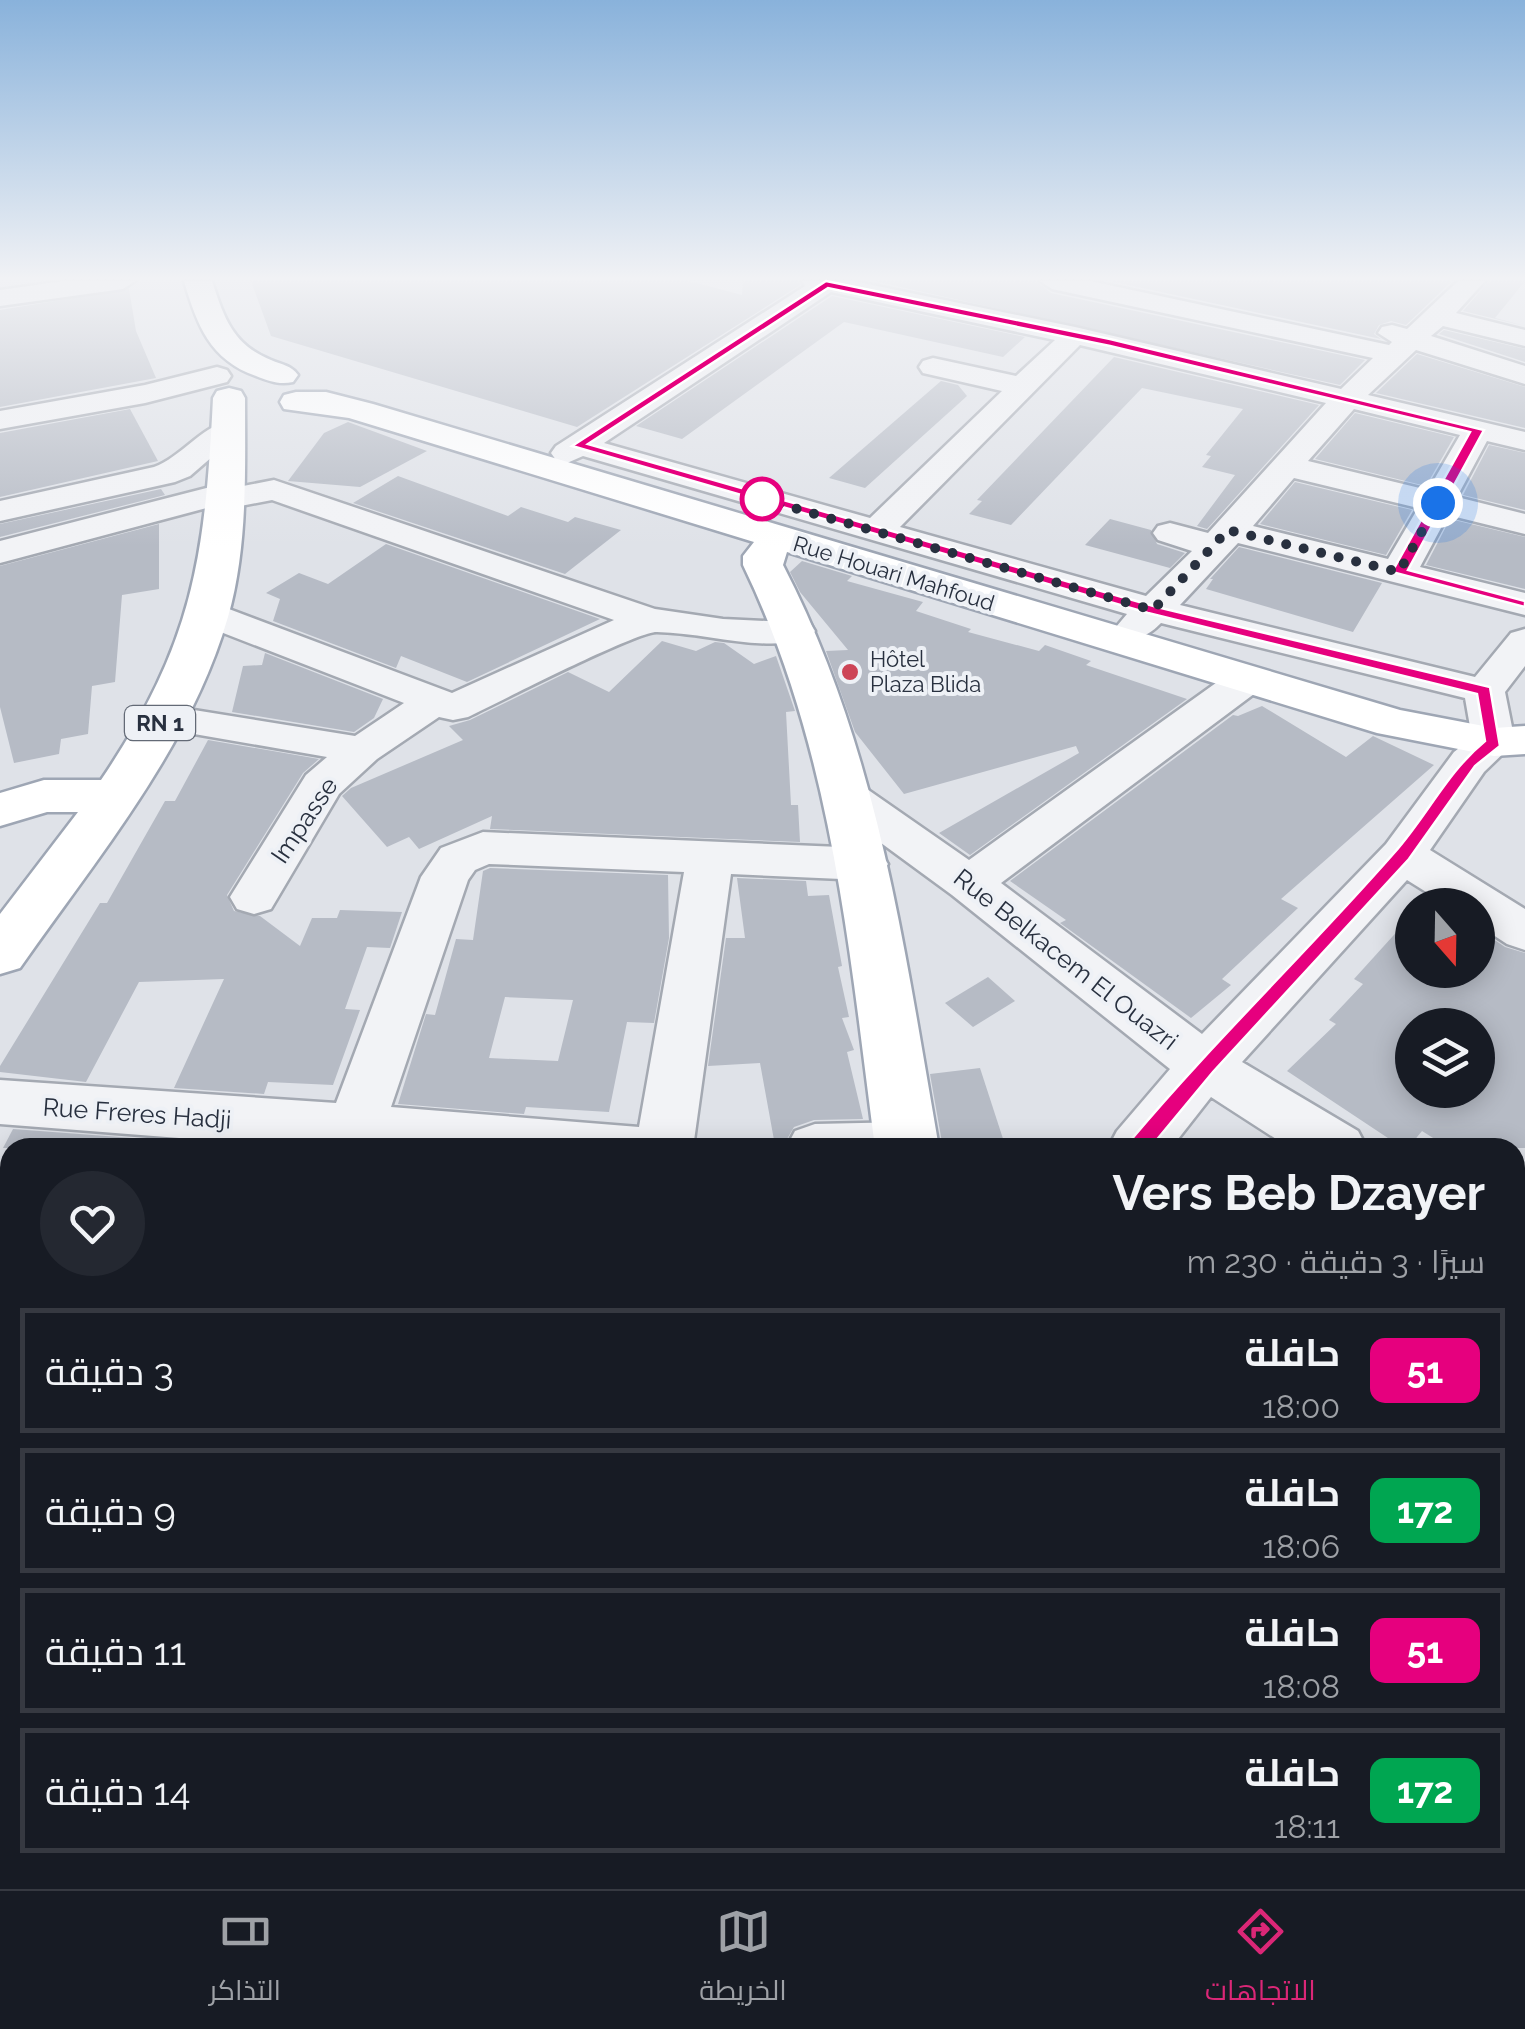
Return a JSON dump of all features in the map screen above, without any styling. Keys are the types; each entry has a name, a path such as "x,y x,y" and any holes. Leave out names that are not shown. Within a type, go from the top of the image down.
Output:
{"main road":[{"path":"205,369 226,440"},
{"path":"255,369 289,391"},
{"name":"Rue Houari Mahfoud","path":"289,391 332,382 573,449 791,523"},
{"path":"226,440 250,408 289,391"},
{"name":"RN 1","path":"0,954 163,717 191,661 208,614 226,440 289,391"},
{"name":"Rue Houari Mahfoud","path":"289,391 791,523 1138,624 1503,717"},
{"path":"791,523 763,556 763,565 796,631 848,797 864,864 906,1138"},
{"name":"Rue Houari Mahfoud","path":"1138,624 1248,679 1393,723 1503,717"},
{"path":"0,810 44,796 112,796"}],"street":[{"path":"573,449 693,369"},
{"path":"943,369 1020,386"},
{"path":"874,533 1038,369"},
{"path":"1237,369 1345,400 1525,441"},
{"path":"791,523 874,533 1138,624 1378,369"},
{"path":"1500,369 1525,375"},
{"path":"0,420 145,394 226,440 274,490 648,619 723,630 796,631"},
{"path":"1399,572 1478,430"},
{"path":"0,512 162,476 226,440"},
{"path":"162,476 226,440"},
{"path":"0,552 226,440"},
{"path":"1286,466 1525,524"},
{"path":"1170,532 1399,572 1525,604"},
{"path":"208,614 453,708 648,619"},
{"path":"1146,1138 1205,1066 1403,855 1503,717 1525,641"},
{"path":"969,883 1248,679"},
{"name":"Impasse","path":"254,897 322,785 362,750 432,703"},
{"path":"163,717 362,750"},
{"name":"Rue Belkacem El Ouazri","path":"848,797 969,883 1205,1066 1322,1138"},
{"path":"352,1138 446,877 458,859 483,848 864,864"},
{"path":"1403,855 1525,932"},
{"path":"666,1138 710,859"},
{"name":"Rue Freres Hadji","path":"0,1102 352,1138"}],"building":[{"path":"0,369 152,369 156,378 0,407"},
{"path":"382,369 668,369 577,427"},
{"path":"722,369 779,369 682,439 636,426"},
{"path":"1102,369 1166,369 1319,405 1207,529 1197,526 1235,475 1202,467 1211,456 1206,455 1243,409 1142,388 1011,525 969,514 982,501 977,500"},
{"path":"1269,369 1356,369 1340,385"},
{"path":"1401,369 1467,369 1525,387 1525,428 1376,393"},
{"path":"941,381 958,385 967,396 865,488 829,478"},
{"path":"130,409 158,461 0,497 0,433"},
{"path":"1355,413 1454,437 1426,486 1315,459"},
{"path":"348,422 427,451 360,487 288,481 324,433"},
{"path":"1489,445 1525,453 1525,510 1463,495"},
{"path":"398,476 508,516 521,507 568,522 575,517 621,530 565,574 353,503"},
{"path":"1295,482 1412,510 1386,555 1260,524"},
{"path":"161,489 165,495 0,537 0,524"},
{"path":"1110,519 1151,530 1157,544 1185,553 1170,568 1085,545"},
{"path":"1450,519 1525,537 1525,589 1426,565"},
{"path":"159,524 159,589 122,595 115,682 92,686 88,734 61,739 59,754 14,763 0,707 0,566"},
{"path":"386,544 600,619 467,682 401,656 396,668 273,621 280,599 266,593 299,573 328,584"},
{"path":"1239,547 1382,583 1353,632 1206,589 1210,579"},
{"path":"802,561 852,576 847,581 923,602 916,611 971,629 968,632 1039,651 1045,645 1091,661 1086,665 1187,699 970,855 939,833 1079,753 1076,746 904,794 855,732 826,651 848,650 800,592 790,572"},
{"path":"662,641 696,651 715,642 724,643 754,664 776,656 795,711 786,712 791,805 798,805 800,842 490,829 492,816 419,849 409,837 387,847 342,796 351,788 463,740 449,726 470,720 568,672 609,692"},
{"path":"265,653 383,699 374,718 354,732 232,712 243,666 262,665"},
{"path":"1262,706 1346,757 1373,736 1434,765 1281,899 1298,908 1222,979 1231,985 1191,1018 1060,923 1066,920 1010,881 1233,715"},
{"path":"208,740 319,759 303,773 227,895 234,911 260,916 300,946 312,918 337,918 340,910 402,912 390,948 367,947 345,1009 360,1010 333,1085 268,1082 264,1094 174,1088 224,979 139,982 86,1082 0,1072 0,1066 100,903 107,903 165,801 175,801"},
{"path":"490,868 668,875 669,938 654,1023 627,1022 609,1112 526,1107 524,1114 398,1104 426,1014 435,1015 456,939 473,940 483,871","holes":["505,997 573,1000 558,1061 489,1058"]},
{"path":"737,878 806,881 808,896 829,895 849,1017 842,1018 854,1050 847,1052 863,1119 814,1120 794,1127 788,1138 774,1138 760,1063 708,1066 726,938 745,938"},
{"path":"1395,934 1395,988 1495,988 1495,940 1525,953 1525,1138 1433,1138 1422,1131 1416,1138 1388,1138 1287,1071 1336,1024 1329,1020 1363,984 1354,979"},
{"path":"988,977 1015,1001 973,1027 945,1003"},
{"path":"980,1068 1003,1138 941,1138 930,1074"},
{"path":"13,1129 132,1138 8,1138"}],"bus line":[{"name":"51","path":"696,369 578,446 1153,610 1484,691 1494,742 1469,762 1403,855 1205,1066 1146,1138"},
{"name":"51","path":"1222,369 1478,430 1399,572 1525,604"}],"place":[{"name":"Hôtel Plaza Blida","path":"850,672"}],"route":[{"path":"762,499 1153,610 1228,530 1399,572 1438,503"}]}
